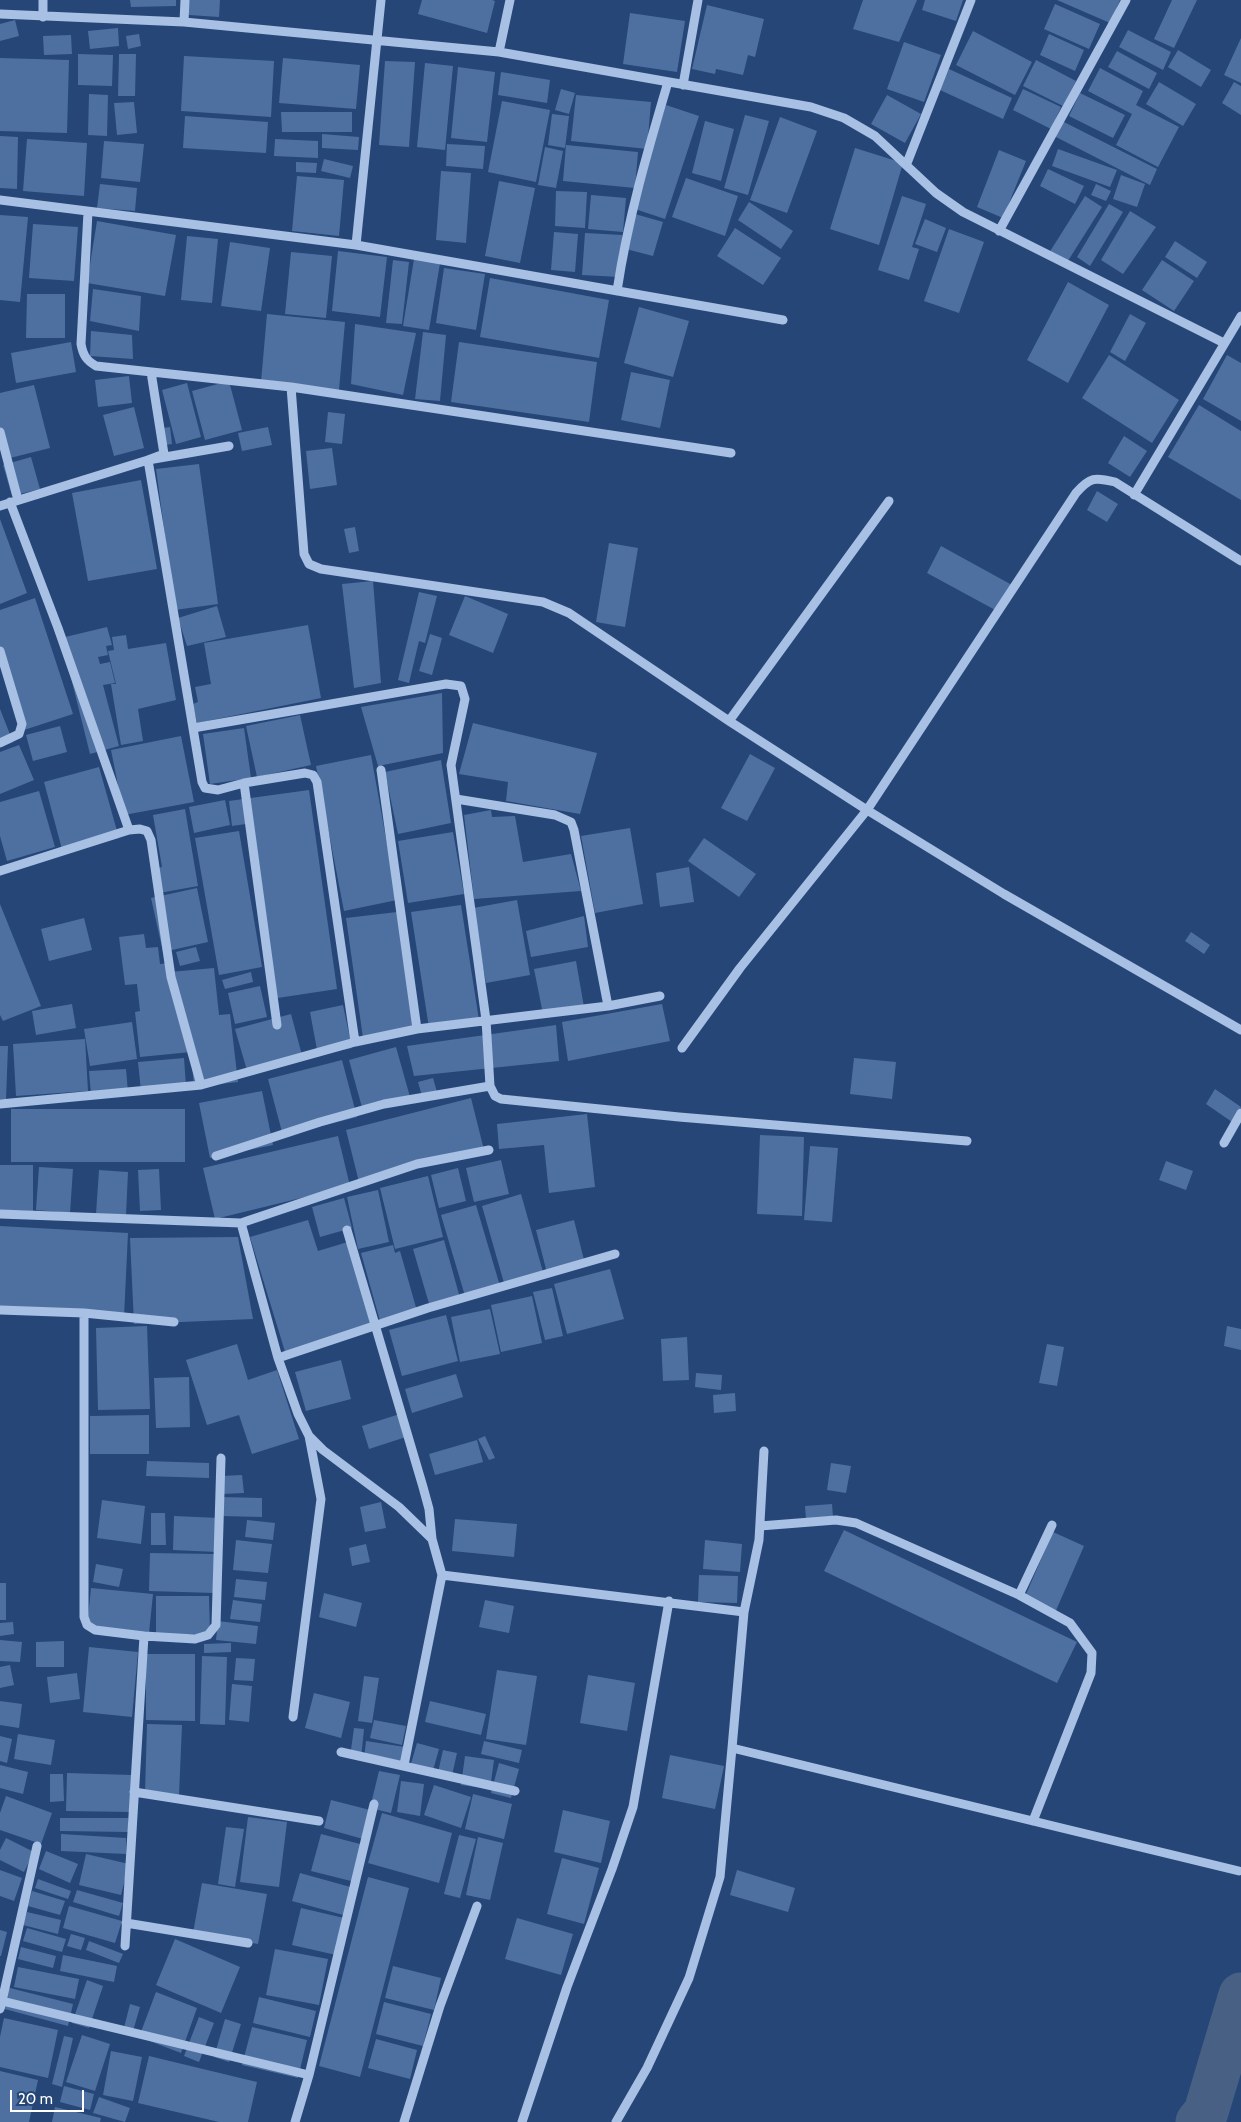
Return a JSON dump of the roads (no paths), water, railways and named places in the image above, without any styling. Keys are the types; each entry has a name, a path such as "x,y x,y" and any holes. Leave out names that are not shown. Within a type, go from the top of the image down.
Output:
{"street":[{"path":"43,0 43,17"},
{"path":"184,22 185,0"},
{"path":"356,245 381,0"},
{"path":"500,52 510,0"},
{"path":"683,85 698,0"},
{"path":"907,163 971,0"},
{"path":"998,231 1126,0"},
{"path":"0,14 184,22 500,52 812,107 844,118 875,136 907,163 936,193 963,212 1224,344"},
{"path":"617,291 626,231 668,82"},
{"path":"0,200 356,245 783,320"},
{"path":"88,212 81,344 83,354 88,361 96,366 291,388 731,453"},
{"path":"1134,494 1241,316"},
{"path":"0,506 164,454 151,372"},
{"path":"291,388 304,554 309,564 321,569 543,602 570,613 729,721 867,810 1004,894 1241,1030"},
{"path":"0,432 14,501 129,830"},
{"path":"148,460 229,446"},
{"path":"148,460 193,728 205,788 218,790 244,783 305,773 313,775 317,782 355,1042"},
{"path":"682,1048 740,968 867,810 1076,493 1086,481 1099,478 1115,482 1241,561"},
{"path":"729,721 888,501"},
{"path":"0,651 22,724 19,734 0,743"},
{"path":"193,728 455,683 462,686 465,692 452,765 486,1020 490,1086 495,1096 501,1099 679,1117 967,1141"},
{"path":"381,770 417,1029"},
{"path":"244,783 277,1025"},
{"path":"456,799 555,816 571,822 608,1006"},
{"path":"0,871 129,830 140,828 147,831 151,840 171,978 201,1085"},
{"path":"0,1104 201,1085 355,1042 417,1029 608,1006 660,996"},
{"path":"216,1156 320,1122 384,1104 490,1086"},
{"path":"1224,1143 1241,1113"},
{"path":"0,1214 241,1223 417,1164 490,1150"},
{"path":"241,1223 278,1358 298,1414 309,1436 321,1498 293,1717"},
{"path":"347,1230 377,1324 430,1509 432,1539 442,1575 404,1765"},
{"path":"278,1358 377,1324 614,1254"},
{"path":"0,1310 84,1313 174,1322"},
{"path":"84,1313 84,1617 86,1625 95,1630 144,1636 195,1639 208,1635 216,1625 222,1458"},
{"path":"309,1436 323,1450 398,1507 432,1539"},
{"path":"616,2122 647,2068 689,1978 720,1877 744,1612 754,1570 760,1526 764,1451"},
{"path":"760,1526 836,1520 856,1523 1019,1595 1070,1623 1092,1653 1091,1673 1033,1821"},
{"path":"1019,1595 1052,1525"},
{"path":"442,1575 744,1612"},
{"path":"522,2122 567,1987 612,1869 633,1807 669,1602"},
{"path":"125,1946 144,1636"},
{"path":"732,1748 1239,1871"},
{"path":"340,1752 515,1791"},
{"path":"134,1792 319,1821"},
{"path":"295,2122 309,2075 374,1804"},
{"path":"37,1846 1,2005 309,2075"},
{"path":"404,2122 440,2006 477,1906"},
{"path":"126,1923 248,1943"}],"waterway":[{"path":"1198,2122 1206,2112 1241,1995"}]}
